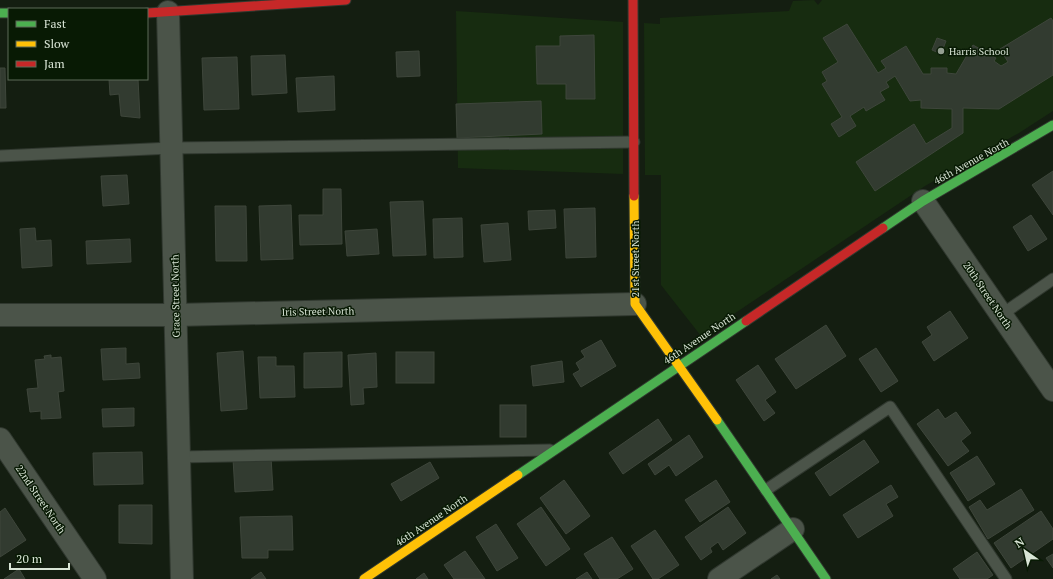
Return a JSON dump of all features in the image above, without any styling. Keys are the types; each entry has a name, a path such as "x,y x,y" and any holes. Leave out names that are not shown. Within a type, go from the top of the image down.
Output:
{"street":[{"path":"156,9 346,0"},
{"name":"21st Street North","path":"633,0 635,304 680,365 826,579"},
{"name":"Grace Street North","path":"156,9 172,148 182,579"},
{"name":"46th Avenue North","path":"364,579 923,201 1053,125"},
{"name":"20th Street North","path":"923,201 1053,390"},
{"name":"Iris Street North","path":"0,315 176,314 635,304"},
{"name":"22nd Street North","path":"2,448 95,579"},
{"path":"719,579 793,529"}],"lane":[{"path":"0,156 172,148 634,142"},
{"path":"1001,315 1053,279"},
{"path":"766,490 890,407 1006,579"},
{"path":"179,457 554,450"}],"shaded area":[{"path":"814,0 818,5 822,0 1053,0 1053,111 1019,133 925,186 701,336 661,285 661,175 645,175 644,23 660,24 660,18 789,11 793,1"},
{"path":"456,11 623,22 623,174 458,168"}],"building":[{"path":"1051,18 1053,21 1053,75 999,109 963,108 963,133 875,191 856,162 914,124 926,144 952,128 952,109 921,108 921,100 910,101 895,76 886,82 889,87 880,92 885,100 866,111 864,107 850,116 856,126 839,137 831,124 842,117 822,84 827,81 822,72 838,62 823,38 847,24 878,73 886,68 881,61 906,46 923,74 931,74 931,68 947,68 947,73 956,74 973,45 996,58 994,61 1001,66 1008,62 1000,49"},
{"path":"594,35 595,99 566,99 566,84 537,84 536,46 560,46 560,36"},
{"path":"937,38 946,41 941,54 932,50"},
{"path":"419,51 420,76 397,77 396,52"},
{"path":"285,55 287,93 252,95 251,56"},
{"path":"237,57 239,109 204,110 202,58"},
{"path":"0,68 5,68 6,108 0,108"},
{"path":"334,76 335,110 298,112 296,78"},
{"path":"109,80 138,80 140,118 121,116 119,94 110,95"},
{"path":"541,101 542,134 457,138 456,104"},
{"path":"1053,171 1053,215 1032,185"},
{"path":"127,175 129,204 103,206 101,176"},
{"path":"323,189 341,189 342,244 300,245 299,215 323,215"},
{"path":"423,201 426,255 393,256 390,202"},
{"path":"291,205 293,259 261,260 259,206"},
{"path":"215,206 246,206 247,261 216,261"},
{"path":"595,208 596,257 566,258 564,209"},
{"path":"555,210 556,228 529,230 528,211"},
{"path":"1031,215 1047,239 1028,251 1013,227"},
{"path":"462,218 463,257 434,258 433,219"},
{"path":"508,223 511,260 484,262 481,225"},
{"path":"35,228 36,241 51,240 52,266 22,268 20,229"},
{"path":"377,229 379,254 347,256 345,231"},
{"path":"130,239 131,262 87,264 86,241"},
{"path":"950,311 968,338 934,361 922,342 932,335 927,327"},
{"path":"826,325 846,356 796,389 775,359"},
{"path":"601,340 616,366 581,387 573,374 580,370 576,363 585,357 581,351"},
{"path":"126,348 126,364 139,363 140,378 103,380 101,349"},
{"path":"876,348 898,381 881,392 859,359"},
{"path":"243,351 247,409 221,411 217,353"},
{"path":"342,352 342,387 304,388 304,353"},
{"path":"396,352 434,352 434,383 396,383"},
{"path":"376,353 377,387 363,388 364,404 351,405 348,355"},
{"path":"51,355 51,358 61,357 64,391 58,392 61,418 41,419 41,411 30,412 27,389 38,388 35,360 45,359 44,356"},
{"path":"258,357 276,357 276,366 294,366 295,397 260,398"},
{"path":"562,361 564,382 533,386 531,366"},
{"path":"758,365 776,392 765,400 775,413 764,421 736,380"},
{"path":"500,405 526,405 526,437 500,437"},
{"path":"134,408 134,426 103,427 102,409"},
{"path":"938,409 945,419 956,412 971,433 961,441 969,451 948,466 917,424"},
{"path":"658,419 672,440 623,474 609,453"},
{"path":"689,435 703,457 676,476 669,465 655,475 648,464"},
{"path":"864,440 879,462 830,496 815,473"},
{"path":"142,452 143,484 94,485 93,453"},
{"path":"977,456 995,484 968,501 950,473"},
{"path":"271,457 273,490 235,492 233,459"},
{"path":"430,462 439,478 401,501 391,484"},
{"path":"564,480 590,516 566,534 540,498"},
{"path":"716,480 730,502 700,522 685,500"},
{"path":"891,485 898,497 886,504 893,516 858,538 843,515"},
{"path":"1021,489 1034,510 988,539 969,507 980,500 987,510"},
{"path":"119,505 152,505 152,544 119,543"},
{"path":"541,507 570,549 546,566 517,524"},
{"path":"728,507 746,533 723,550 718,542 710,548 712,552 701,560 685,537"},
{"path":"5,508 26,540 0,557 0,512"},
{"path":"1041,511 1053,529 1053,539 1011,568 994,543"},
{"path":"292,516 293,550 268,550 268,558 242,558 240,517"},
{"path":"496,524 518,558 497,571 476,537"},
{"path":"655,530 679,565 658,579 653,579 631,546"},
{"path":"612,537 633,569 617,579 600,579 584,554"},
{"path":"465,551 485,579 454,579 444,565"},
{"path":"977,552 993,575 987,579 960,579 953,569"},
{"path":"1053,554 1053,568 1046,558"},
{"path":"19,569 25,579 4,579"},
{"path":"261,572 266,579 251,579"},
{"path":"587,572 592,579 576,579"},
{"path":"424,573 428,579 416,579"},
{"path":"777,575 780,579 771,579"}],"traffic: fast":[{"path":"0,13 8,13"},
{"path":"883,228 923,201 1053,125"},
{"path":"518,475 746,321"},
{"path":"717,420 826,579"}],"traffic: slow":[{"path":"634,196 635,304 717,420"},
{"path":"364,579 518,475"}],"traffic: jam":[{"path":"148,13 346,0"},
{"path":"633,0 634,196"},
{"path":"746,321 883,228"}],"place":[{"name":"Harris School","path":"941,51"}]}
